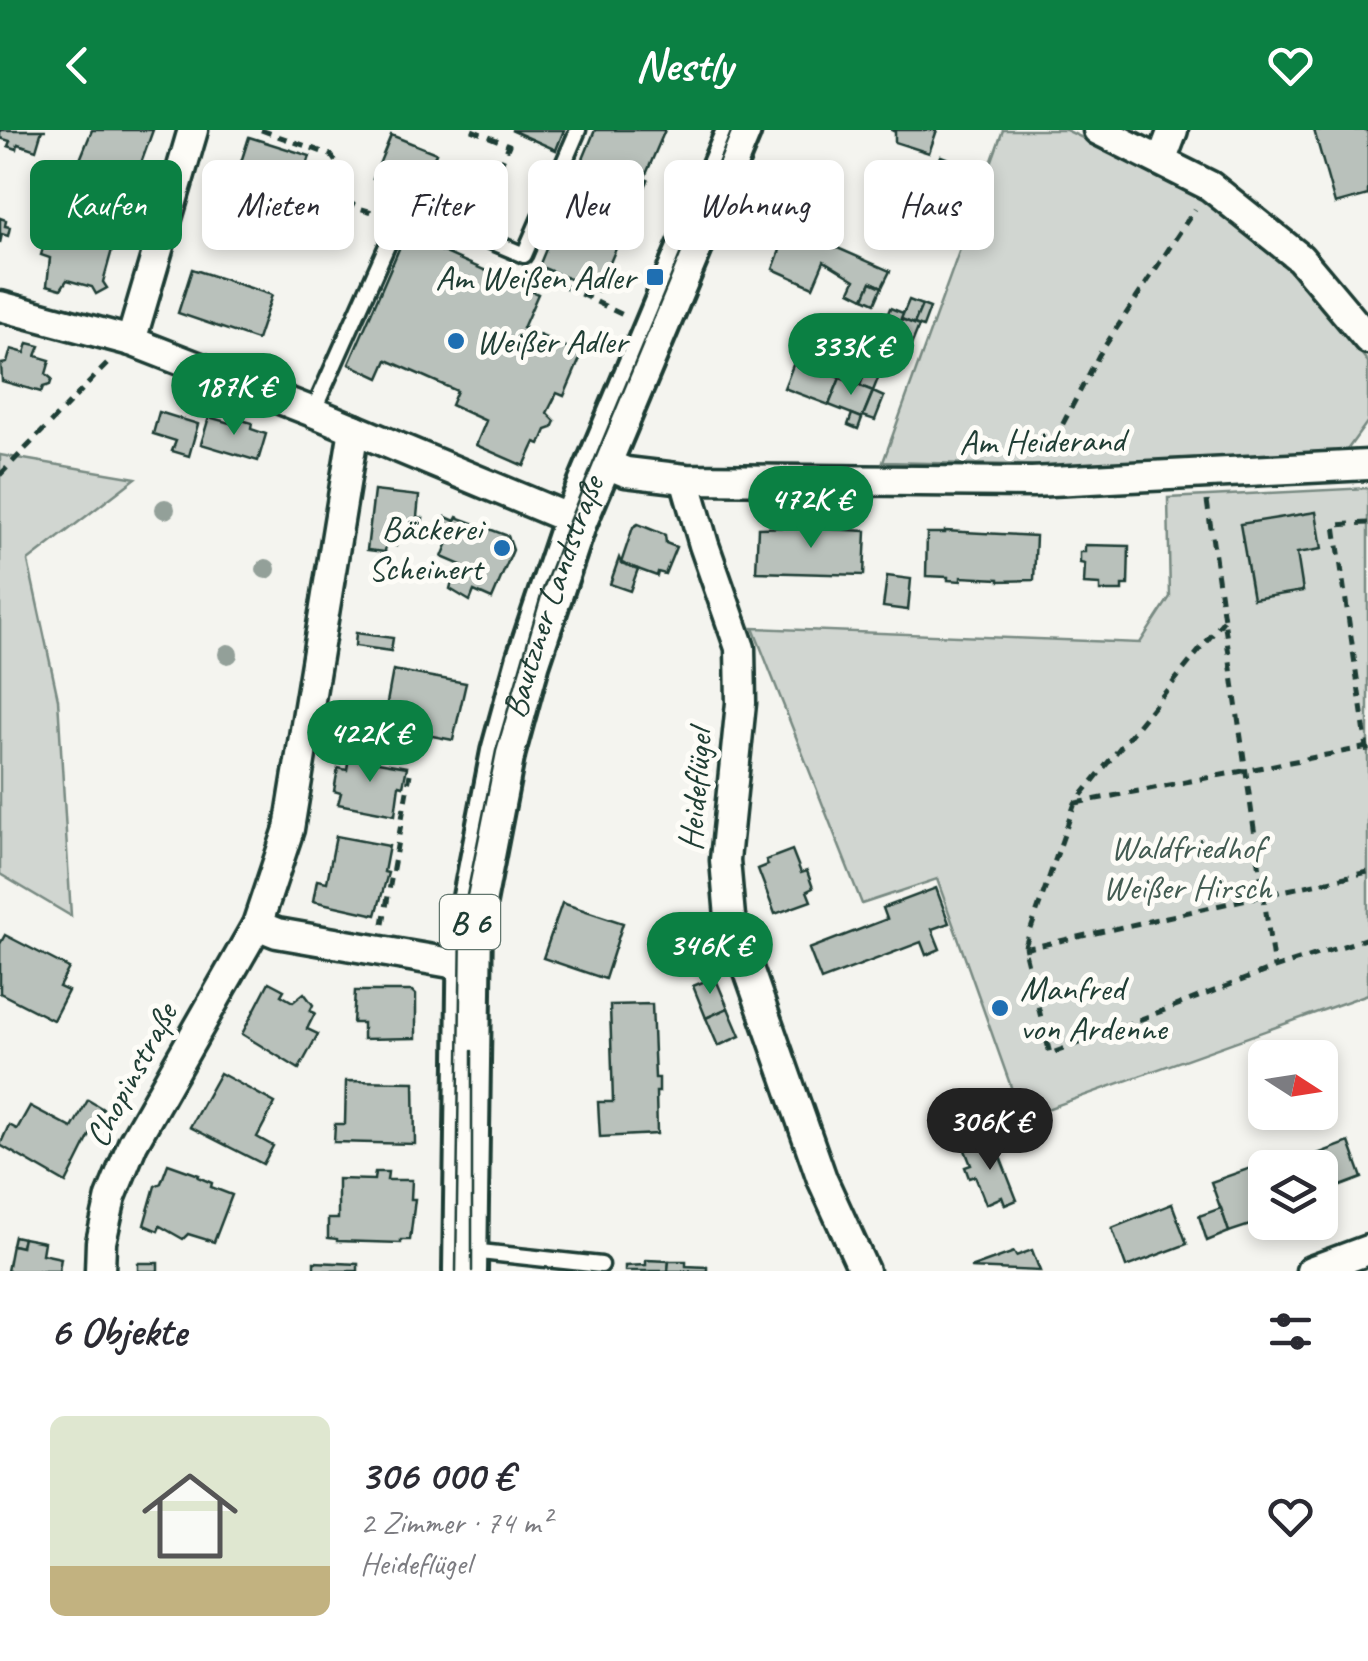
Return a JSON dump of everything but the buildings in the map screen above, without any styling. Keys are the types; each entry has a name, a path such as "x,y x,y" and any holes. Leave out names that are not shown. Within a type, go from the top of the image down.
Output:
{"main road":[{"name":"Bautzner Landstraße","path":"465,1261 468,966 476,884 502,752 575,521 739,130"}],"street":[{"path":"122,350 193,130"},
{"path":"1098,130 1210,186 1300,258 1368,339"},
{"path":"1162,159 1173,130"},
{"path":"0,306 314,412 575,521"},
{"name":"Chopinstraße","path":"100,1271 101,1242 111,1198 133,1143 257,925 289,828 354,429"},
{"name":"Am Heiderand","path":"599,461 626,472 684,479 1032,482 1368,464"},
{"name":"Heideflügel","path":"684,479 740,648 741,703 724,860 730,917 822,1179 864,1271"},
{"path":"257,925 276,933 468,966"},
{"path":"1311,1271 1368,1250"}],"lane":[{"path":"508,248 524,255 578,130"},
{"path":"314,412 385,250"},
{"path":"465,1261 600,1265"}],"path":[{"path":"261,130 331,154 338,165 336,189 358,208 374,213"},
{"path":"472,130 509,145 503,160"},
{"path":"1032,482 1098,355 1210,186"},
{"path":"541,277 655,330"},
{"path":"0,475 122,350"},
{"path":"1203,473 1274,968"},
{"path":"1368,523 1335,525 1368,755"},
{"path":"1224,620 1075,803 1024,949 1050,1054 1274,968 1368,938"},
{"path":"1075,803 1367,747"},
{"path":"378,951 410,774"},
{"path":"1024,949 1368,872"}],"green space":[{"path":"1003,130 1066,130 1204,197 1291,268 1368,362 1368,421 1347,450 1061,466 883,462 960,250 994,250 992,160"},
{"path":"0,455 136,478 28,561 58,699 71,916 0,874"},
{"name":"Waldfriedhof Weißer Hirsch","path":"1368,488 1368,994 1022,1118 937,879 862,904 753,628 1140,643 1170,597 1168,498"}],"tram line":[{"path":"456,1271 461,925 496,751 543,589 732,130"},
{"path":"472,1051 472,1271"}],"place":[{"name":"Am Weißen Adler","path":"655,277"},
{"name":"Weißer Adler","path":"456,341"},
{"name":"Bäckerei Scheinert","path":"502,548"},
{"name":"Manfred von Ardenne","path":"1000,1008"}]}
